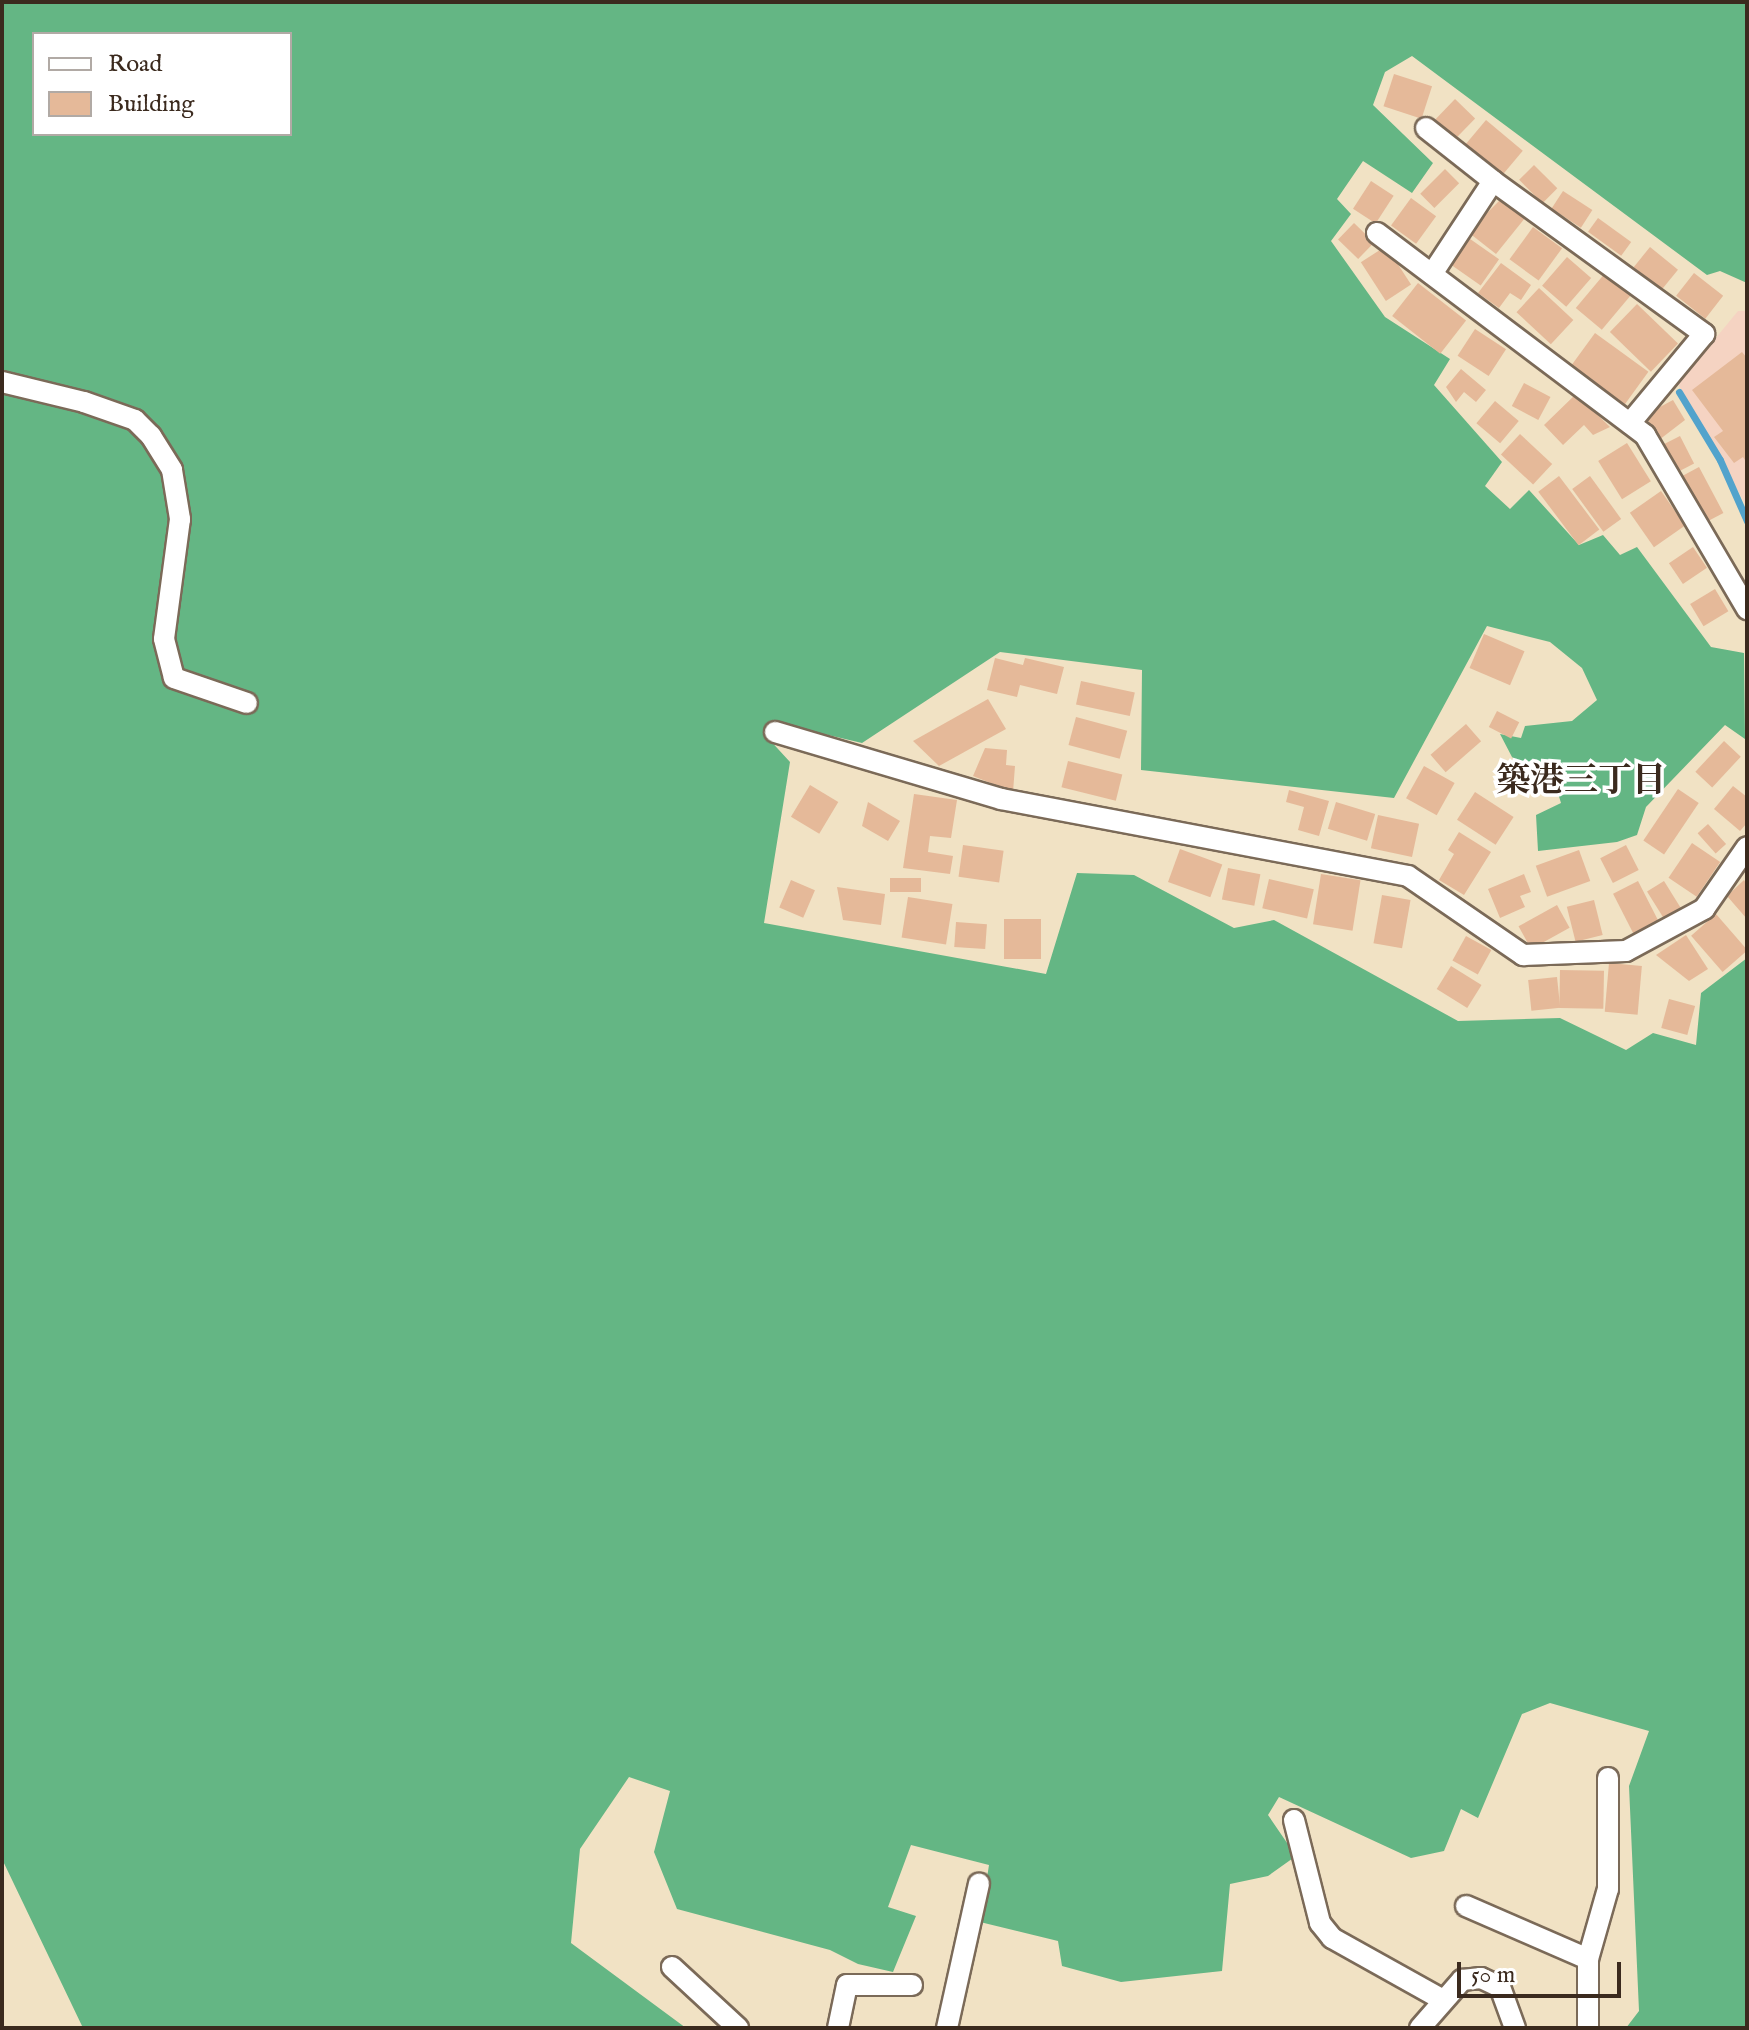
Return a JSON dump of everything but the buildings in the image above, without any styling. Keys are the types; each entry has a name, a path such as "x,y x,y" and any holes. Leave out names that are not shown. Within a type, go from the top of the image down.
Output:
{"street":[{"path":"1426,128 1493,181 1704,334 1630,423"},
{"path":"1432,274 1493,181"},
{"path":"1377,233 1645,435 1747,609"},
{"path":"2,382 97,406 135,420 151,436 172,470 180,519 164,639 174,678 247,703"},
{"path":"775,732 1001,799 1408,876 1523,955 1626,951 1704,909 1747,847"},
{"path":"1588,2028 1588,1959 1608,1889 1608,1778"},
{"path":"1294,1820 1320,1923 1332,1938 1443,2000"},
{"path":"947,2028 979,1884"},
{"path":"1466,1906 1588,1959"},
{"path":"672,1967 738,2028"},
{"path":"1420,2028 1462,1980 1490,1981 1500,1987 1515,2028"},
{"path":"838,2028 847,1985 912,1985"}],"shaded area":[{"path":"1738,311 1747,311 1747,507 1678,384"}],"green space":[{"path":"2,2 1747,2 1747,283 1720,271 1707,275 1412,56 1385,72 1373,105 1433,163 1412,193 1363,161 1337,199 1351,214 1331,241 1385,317 1450,359 1434,385 1502,462 1485,486 1510,509 1529,490 1579,545 1603,535 1620,555 1637,547 1711,647 1744,653 1745,739 1725,725 1646,807 1637,835 1617,842 1538,851 1536,815 1561,803 1557,790 1512,757 1500,734 1521,738 1525,726 1572,721 1597,700 1582,668 1550,642 1487,626 1394,798 1141,770 1142,670 1000,652 862,743 769,721 767,737 790,762 764,923 1046,974 1077,873 1134,875 1234,928 1274,920 1458,1021 1560,1018 1626,1050 1653,1033 1696,1045 1701,993 1747,958 1747,2028 1626,2028 1639,2011 1629,1786 1649,1731 1550,1703 1522,1714 1478,1818 1461,1809 1444,1851 1411,1858 1279,1797 1268,1815 1296,1856 1268,1876 1230,1884 1222,1971 1121,1982 1062,1966 1058,1941 980,1922 989,1865 911,1845 888,1907 916,1916 893,1972 858,1964 830,1950 677,1909 654,1852 670,1791 629,1777 580,1849 571,1943 686,2028 83,2028 2,1859"}],"waterway":[{"path":"1679,392 1720,460 1747,521"}],"district":[{"name":"築港三丁目","path":"1581,782"}]}
